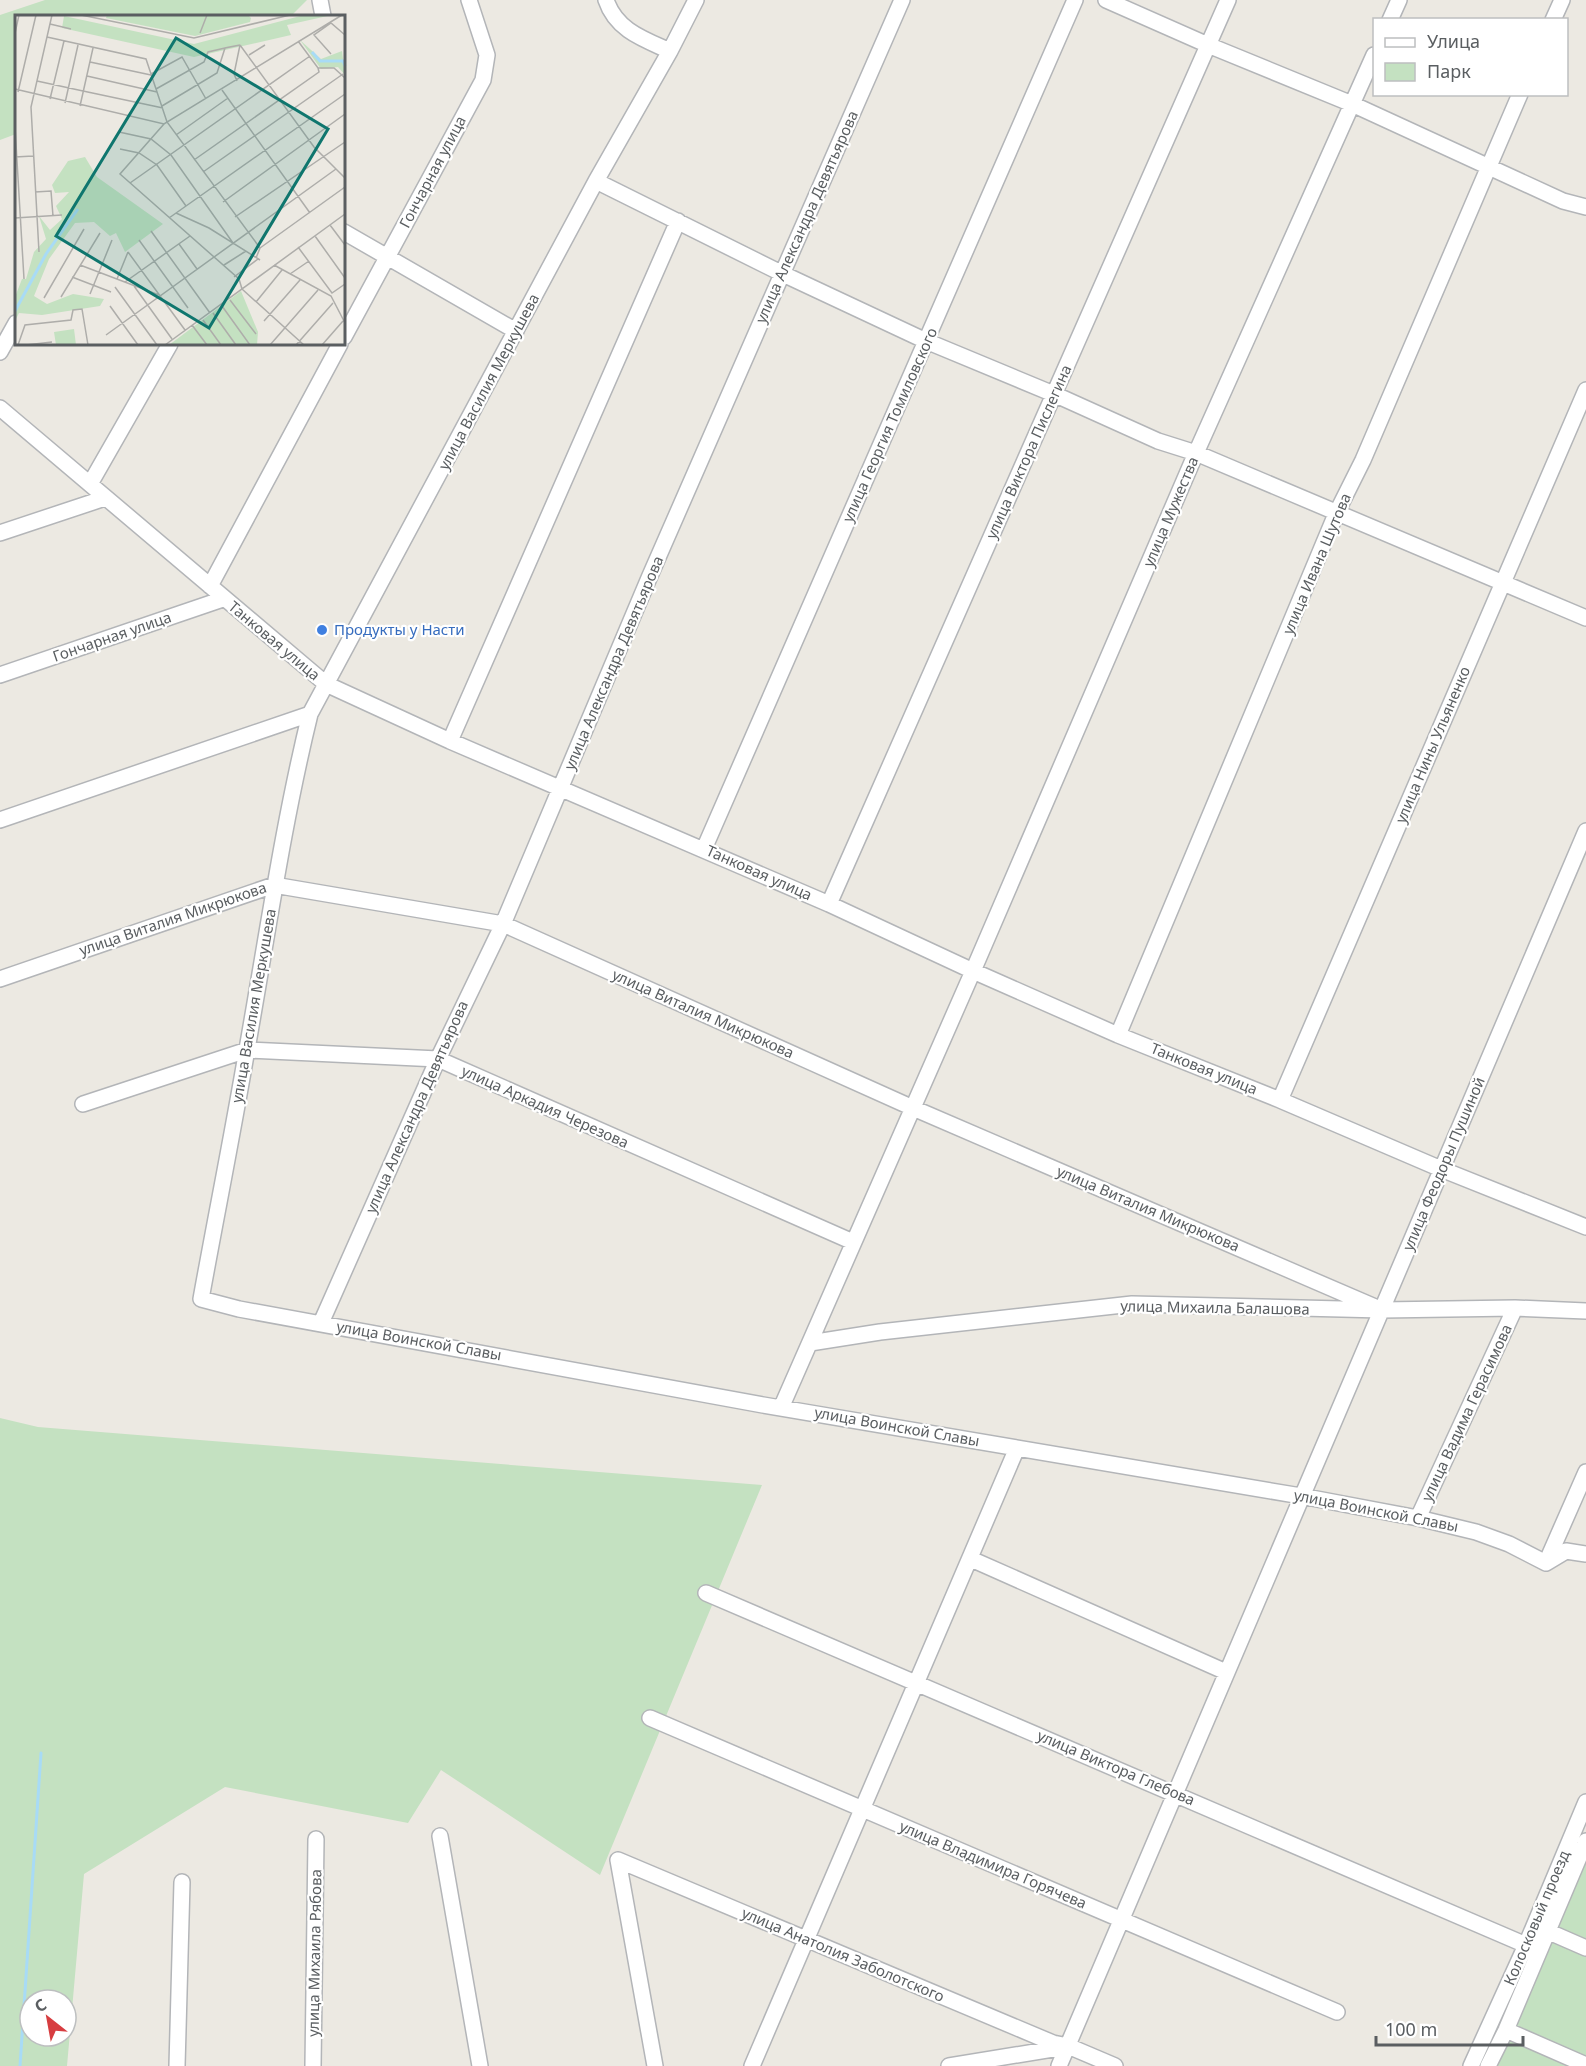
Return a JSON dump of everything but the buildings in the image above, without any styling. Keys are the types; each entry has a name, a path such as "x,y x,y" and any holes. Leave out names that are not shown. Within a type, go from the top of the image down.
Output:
{"street":[{"path":"320,0 323,15"},
{"name":"Гончарная улица","path":"345,335 483,80 487,55 469,0"},
{"path":"606,0 616,21 629,32 670,51"},
{"name":"улица Василия Меркушева","path":"201,1299 247,1050 274,885 310,714 696,0"},
{"name":"улица Александра Девятьярова","path":"321,1323 438,1059 502,924 649,578 902,0"},
{"name":"улица Георгия Томиловского","path":"704,849 1075,0"},
{"path":"1106,0 1352,104 1563,201 1586,207"},
{"name":"улица Виктора Пислегина","path":"829,904 1056,395 1228,0"},
{"path":"1391,18 1399,0"},
{"path":"1554,18 1562,0"},
{"name":"улица Мужества","path":"782,1408 1196,453 1373,57"},
{"name":"улица Ивана Шутова","path":"1118,1035 1336,514 1364,460 1519,96"},
{"path":"596,182 926,341 1056,395 1158,441 1196,453 1586,618"},
{"path":"450,741 678,221"},
{"path":"345,233 516,331"},
{"path":"0,352 15,325"},
{"path":"90,484 169,345"},
{"path":"210,586 339,345"},
{"name":"улица Нины Ульяненко","path":"1280,1100 1586,390"},
{"name":"Танковая улица","path":"0,408 326,684 450,741 829,904 1118,1035 1586,1227"},
{"path":"0,533 105,498"},
{"name":"Гончарная улица","path":"0,675 224,598"},
{"path":"0,820 310,714"},
{"name":"улица Феодоры Пушиной","path":"1059,2066 1586,831"},
{"name":"улица Виталия Микрюкова","path":"0,979 274,885 502,924 913,1108 1382,1310"},
{"name":"улица Аркадия Черезова","path":"83,1104 247,1050 438,1059 853,1242"},
{"name":"улица Воинской Славы","path":"201,1299 239,1309 782,1408 1418,1518 1476,1532 1509,1544 1546,1563"},
{"name":"улица Михаила Балашова","path":"810,1343 880,1332 1132,1304 1382,1310 1515,1308 1586,1311"},
{"name":"улица Вадима Герасимова","path":"1418,1518 1515,1308"},
{"path":"752,2066 1017,1448"},
{"path":"1546,1563 1586,1472"},
{"path":"1546,1563 1566,1551 1586,1554"},
{"path":"971,1559 1226,1672"},
{"name":"улица Виктора Глебова","path":"706,1593 1526,1945"},
{"name":"улица Владимира Горячева","path":"650,1718 1337,2012"},
{"name":"Колосковый проезд","path":"1472,2066 1586,1802"},
{"path":"440,1836 480,2066"},
{"name":"улица Михаила Рябова","path":"313,2066 316,1839"},
{"path":"1488,2066 1506,2030 1586,1842"},
{"name":"улица Анатолия Заболотского","path":"655,2066 618,1860 1053,2043 1068,2046 1115,2066"},
{"path":"177,2066 182,1882"},
{"path":"1548,1931 1586,1948"},
{"path":"1506,2030 1586,2065"},
{"path":"949,2066 1068,2046"}],"green space":[{"path":"45,0 307,0 292,15 15,15 15,134 0,140 0,15"},
{"path":"0,1418 38,1427 762,1485 600,1875 441,1770 408,1823 225,1787 84,1874 74,1988 18,1988 18,2048 69,2048 67,2066 0,2066"},
{"path":"1586,1837 1586,2066 1491,2066"}],"waterway":[{"path":"20,2066 41,1753"}],"place":[{"name":"Продукты у Насти","path":"322,630"}]}
